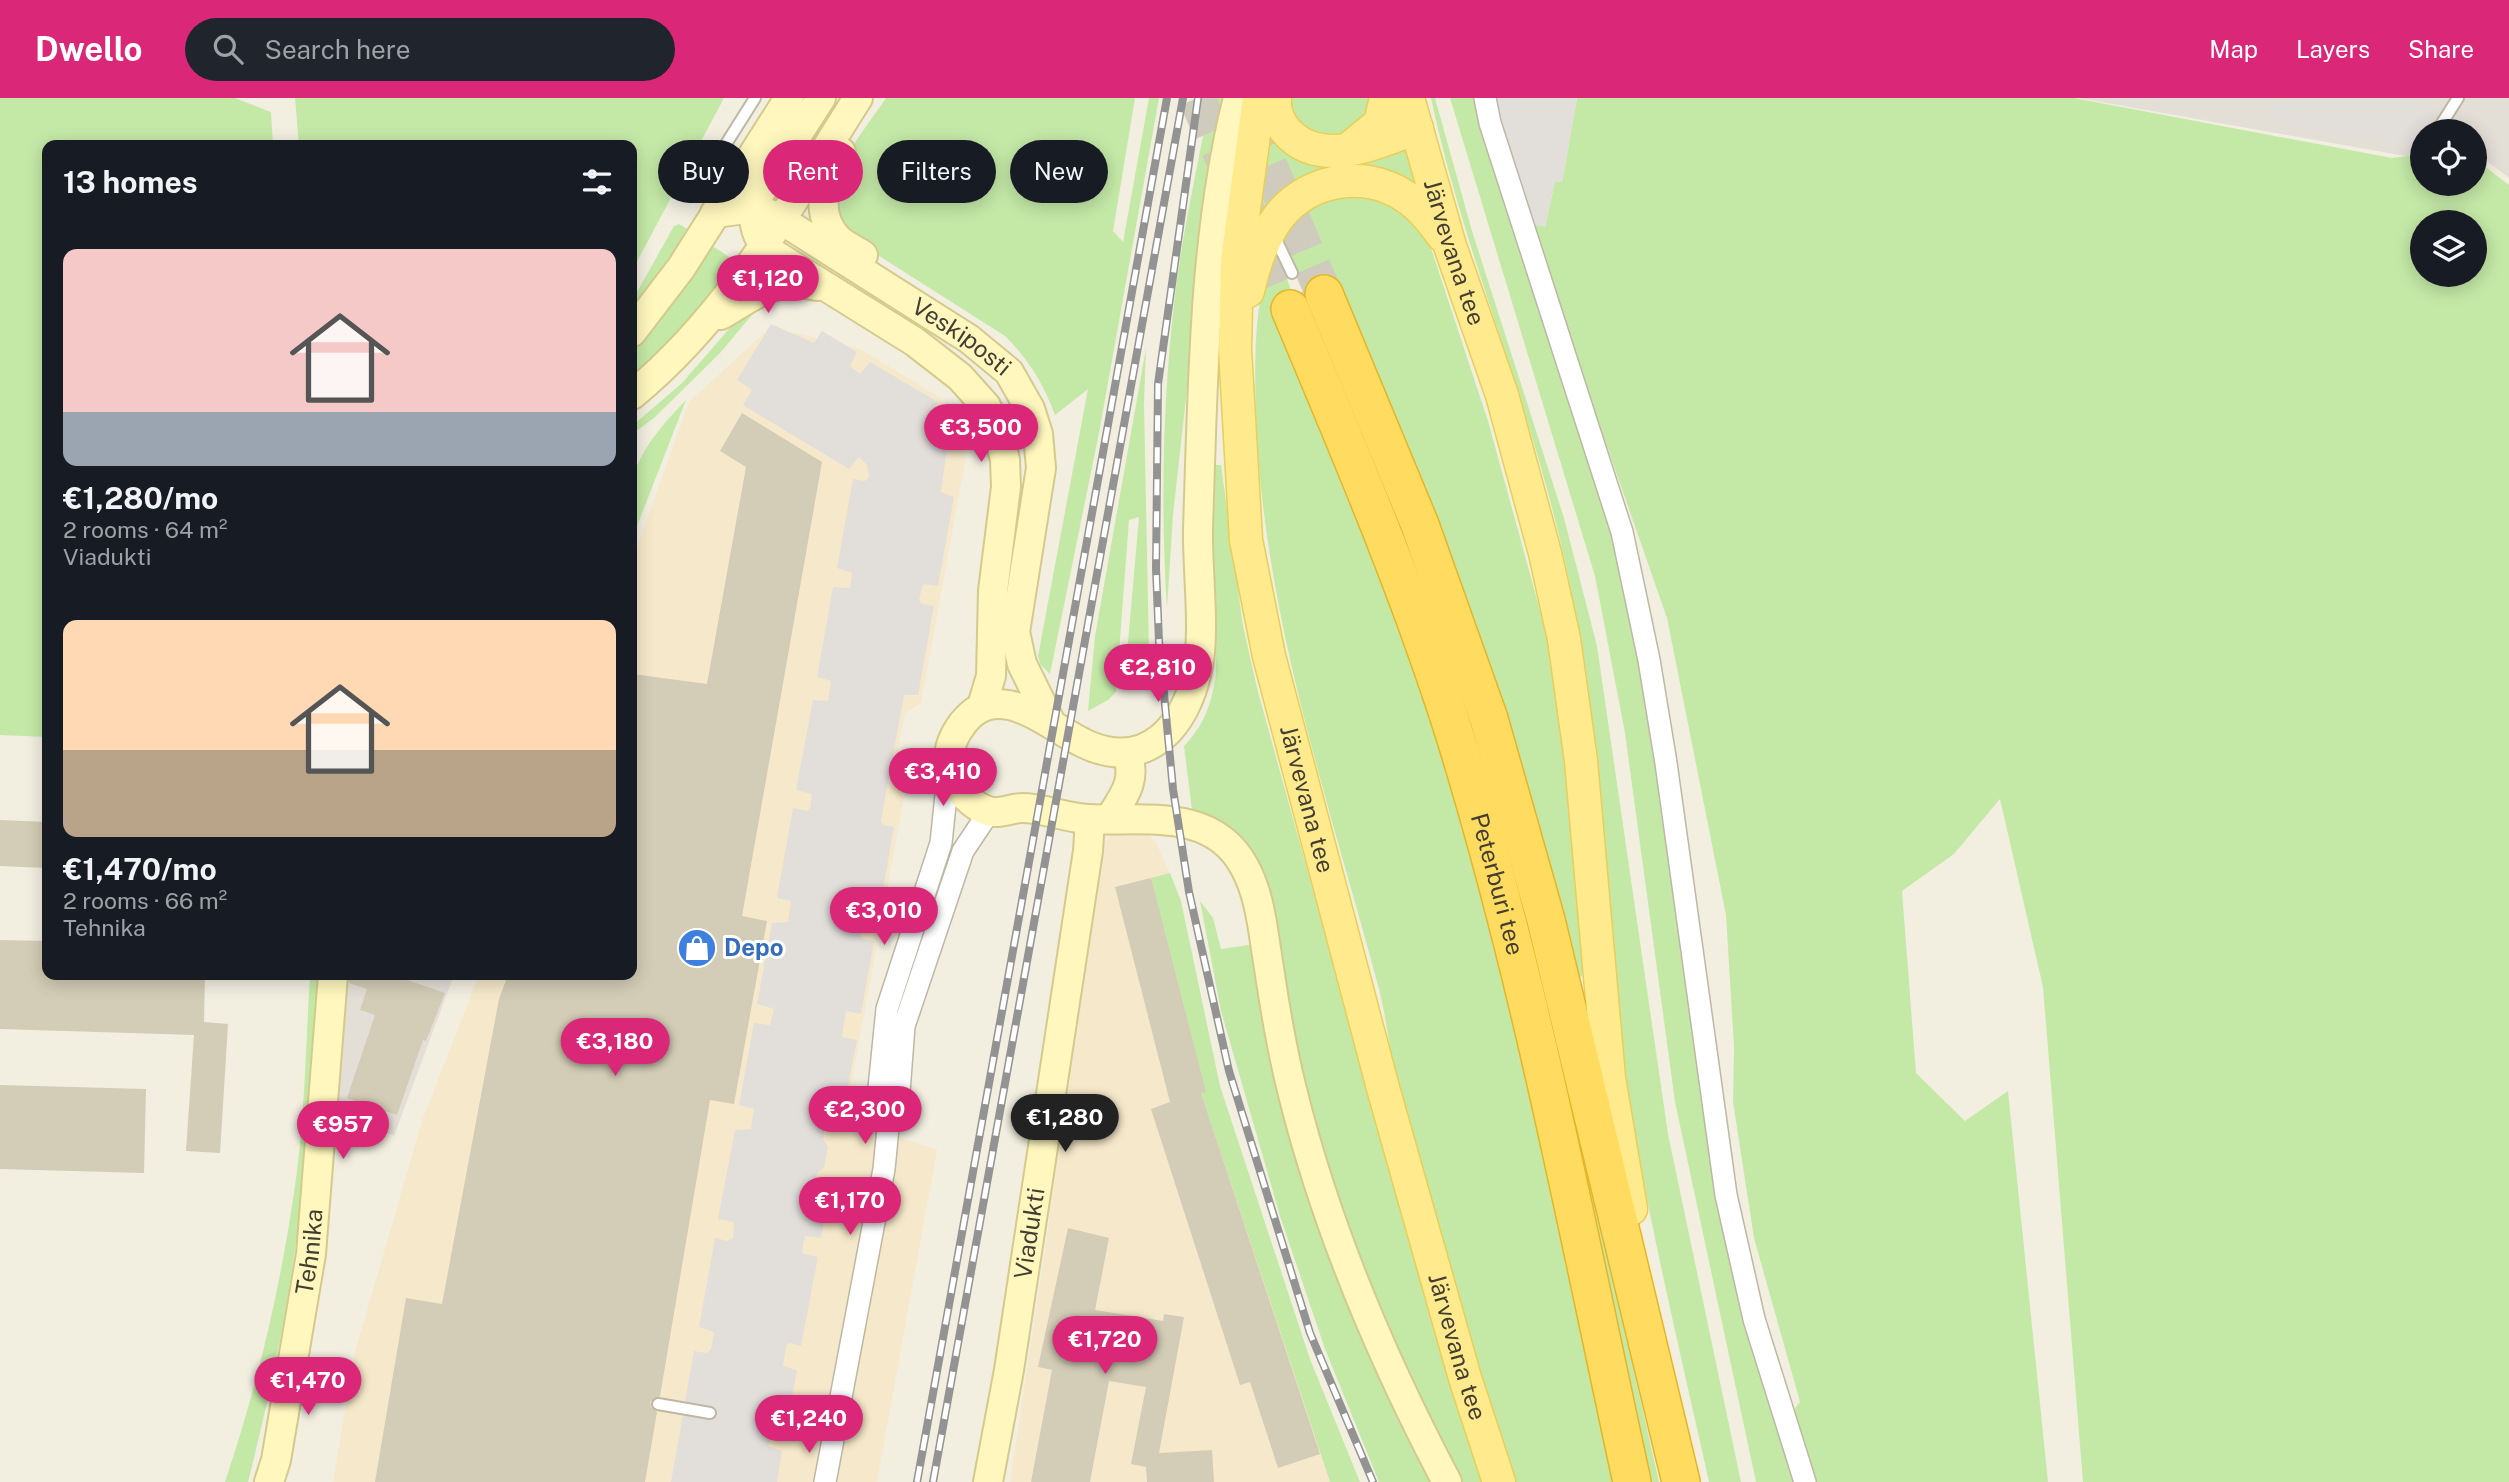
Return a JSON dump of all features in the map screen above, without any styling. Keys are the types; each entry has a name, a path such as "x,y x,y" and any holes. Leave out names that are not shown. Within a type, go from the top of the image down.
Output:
{"highway":[{"name":"Peterburi tee","path":"1324,294 1420,525 1489,719 1546,920 1662,1390"},
{"name":"Peterburi tee","path":"1290,309 1387,545 1455,738 1528,1002 1632,1482"},
{"name":"Järvevana tee","path":"1662,1390 1681,1482"}],"main road":[{"name":"Järvevana tee","path":"1259,98 1237,261 1235,349 1246,540 1269,656 1383,1088 1465,1378 1499,1482"},
{"path":"1275,98 1279,123 1304,146 1324,152 1347,149 1417,128"},
{"path":"1347,149 1380,123 1386,98"},
{"name":"Järvevana tee","path":"1408,98 1450,246 1502,395 1545,553 1564,639 1581,761 1609,1078 1662,1390"},
{"path":"1235,349 1254,264 1271,229 1297,198 1343,180 1363,180 1406,197 1432,221 1450,246"}],"street":[{"path":"637,325 681,268 789,98"},
{"path":"764,245 756,230 754,208 821,98"},
{"path":"637,391 707,324 764,245 860,98"},
{"path":"860,98 862,120 830,169 824,201 827,220 838,239 868,259 880,284"},
{"path":"888,1128 879,1088 887,1009 941,843 950,746 964,722 982,706 1012,704 1050,721 1090,746 1127,754 1149,747 1165,736 1190,702 1199,665 1199,511 1212,271 1226,148 1238,98"},
{"path":"1485,98 1490,123 1622,532 1649,660 1666,763 1726,1195 1754,1319 1805,1482"},
{"path":"715,213 754,208"},
{"name":"Veskiposti","path":"754,208 780,219 970,340 1009,372 1030,410 1038,433 1041,468 1016,632 1022,664 1050,721"},
{"name":"Veskiposti","path":"764,245 827,288 915,342 960,377 986,406 997,429 1005,460 1006,487 993,591 991,676 982,706"},
{"path":"707,324 771,285 793,282 827,288"},
{"path":"1100,819 1131,779 1132,768 1127,754"},
{"path":"949,765 954,783 970,800 989,812 1021,808 1100,819 1191,823 1219,836 1243,863 1258,900 1291,1089 1332,1226 1384,1356 1447,1482"},
{"path":"825,1482 874,1220 888,1128 899,1092 908,1013 963,851 989,812"},
{"name":"Viadukti","path":"988,1482 1009,1370 1088,851 1100,819"},
{"name":"Tehnika","path":"269,1482 311,1254 333,980"}],"lane":[{"path":"715,213 714,204 702,190 702,181 755,98"},
{"path":"2445,119 2458,98"},
{"path":"1271,229 1292,273"},
{"path":"658,1405 710,1413"}],"shaded area":[{"path":"1492,98 1577,98 1562,182 1555,181 1545,227 1529,223"},
{"path":"2079,98 2509,98 2509,178 2487,161 2487,119 2410,119 2410,157"},
{"path":"2296,98 2403,98 2437,110 2431,119 2410,119 2410,146 2272,122 2275,102 2295,105"},
{"path":"771,324 814,343 822,331 857,352 850,366 860,374 870,362 938,402 932,412 946,429 948,440 941,492 954,497 938,586 923,584 919,600 922,604 934,606 918,695 904,695 881,821 883,825 894,827 878,917 865,916 860,934 863,939 874,941 861,1014 846,1011 842,1037 857,1040 842,1115 827,1115 823,1139 828,1147 824,1168 817,1173 815,1183 830,1189 821,1238 805,1236 802,1251 804,1254 818,1257 801,1346 789,1343 786,1346 783,1366 797,1370 791,1402 775,1402 775,1412 781,1418 777,1436 770,1440 768,1446 782,1451 777,1482 671,1482 694,1351 707,1353 711,1349 714,1332 699,1327 715,1238 728,1241 733,1238 734,1222 718,1219 735,1130 751,1129 754,1109 739,1105 754,1023 770,1025 774,1009 757,1004 772,923 788,922 791,901 777,898 793,808 807,811 810,808 812,794 796,790 813,700 828,701 831,681 817,677 833,587 850,588 852,573 837,568 853,479 865,481 869,477 867,465 859,457 849,469 743,405 752,390 737,380"},
{"path":"792,332 860,349 939,397 966,456 921,703 905,713 892,780 904,797 845,1119 937,1150 877,1482 333,1482 355,1352 422,1121 477,980 637,980 637,547 689,402 764,333"},
{"path":"1141,830 1155,841 1170,873 1152,878 1238,1207 1241,1206 1330,1482 1010,1482 1050,1216 1046,1187 1102,844 1115,832"},
{"path":"348,980 452,980 394,1136 338,1108"}],"green space":[{"path":"0,98 235,98 271,112 273,140 42,140 42,737 0,735"},
{"path":"295,98 724,98 702,140 658,140 658,203 668,203 637,262 637,140 299,140"},
{"path":"886,98 1135,98 1113,231 1123,242 1149,98 1159,98 1099,433 1050,674 1040,664 1038,656 1088,389 1055,415 1035,372 1005,336 851,238 839,221 834,203 863,203 863,140 857,140"},
{"path":"1210,98 1230,98 1190,362 1173,515 1167,608 1163,488 1168,367 1179,263"},
{"path":"1283,98 1373,98 1368,114 1342,137 1302,131"},
{"path":"1431,98 1435,98 1472,231 1564,518 1597,646 1668,1134 1741,1482 1709,1482 1655,1239 1622,1055 1586,696 1572,597 1542,471 1464,223"},
{"path":"1450,98 1478,98 1619,555 1634,618 1676,886 1780,1426 1800,1402 1754,1238 1733,1102 1734,1047 1726,915 1667,618 1529,223 1545,226 1555,181 1562,182 1577,98 2074,98 2392,158 2410,156 2410,196 2487,196 2487,168 2509,185 2509,1482 2083,1482 2043,987 2000,799 1954,854 1902,891 1916,1073 1965,1121 2008,1091 2048,1482 1756,1482 1675,1102 1625,733 1595,576"},
{"path":"1266,139 1272,139 1297,159 1407,145 1420,187 1387,175 1257,217"},
{"path":"1353,193 1389,204 1407,215 1430,245 1488,421 1552,654 1567,765 1584,971 1581,977 1577,977 1528,789 1496,694 1334,287 1272,314 1382,576 1438,736 1465,828 1513,1014 1618,1482 1514,1482 1454,1296 1413,1155 1398,1093 1379,989 1301,705 1285,634 1261,489 1256,415 1256,350 1262,287 1274,245 1293,295 1307,290 1281,233 1312,205"},
{"path":"679,224 689,230 664,270 637,305 637,292 674,226"},
{"path":"711,245 737,262 681,333 637,374 637,347 677,298"},
{"path":"761,304 721,352 654,418 637,430 637,422 682,383 743,313"},
{"path":"1146,348 1144,403 1149,652 1153,669 1128,687 1127,653 1139,517 1129,520 1116,692 1108,700 1088,711 1095,636"},
{"path":"686,400 637,526 637,466 642,455"},
{"path":"1211,465 1221,465 1243,626 1258,692 1409,1237 1484,1482 1457,1482 1366,1291 1295,1066 1266,889 1204,815 1192,810 1184,746 1206,713 1216,675"},
{"path":"1170,873 1181,901 1220,1086 1310,1359 1360,1482 1330,1482 1201,1093 1151,878"},
{"path":"1200,901 1213,918 1221,949 1255,944 1281,1084 1437,1482 1379,1482 1325,1349 1280,1216 1221,1011"},
{"path":"1531,915 1659,1482 1647,1482 1522,918"},
{"path":"310,980 320,980 305,1166 287,1302 248,1482 225,1482 259,1367 277,1289 291,1211 302,1123"}],"building":[{"name":"Depo","path":"742,413 822,462 742,916 767,921 734,1104 710,1100 660,1396 650,1402 657,1412 645,1482 375,1482 406,1298 442,1304 499,999 506,980 637,980 637,675 707,684 746,467 720,451"},
{"path":"0,820 42,822 42,868 0,866"},
{"path":"1151,878 1206,1092 1201,1093 1320,1454 1278,1468 1250,1382 1240,1385 1151,1109 1170,1102 1115,887"},
{"path":"0,940 42,941 42,980 205,980 204,1022 228,1024 220,1153 186,1151 194,1035 0,1029"},
{"path":"349,980 407,980 445,993 426,1041 423,1040 397,1115 347,1098 375,1015 360,1010 367,989 349,983"},
{"path":"0,1085 146,1089 144,1173 0,1169"},
{"path":"1068,1228 1109,1238 1095,1310 1163,1321 1164,1314 1184,1317 1159,1453 1212,1450 1214,1482 1147,1482 1146,1467 1131,1464 1146,1387 1109,1381 1090,1482 1031,1482 1052,1370 1038,1367"}],"tunnel":[{"path":"1197,98 1290,309"},
{"path":"1247,115 1324,294"}],"railway":[{"path":"917,1482 1167,98"},
{"path":"933,1482 1183,98"},
{"path":"1198,98 1158,384 1156,569 1159,641 1173,789 1189,892 1229,1071 1310,1333 1373,1482"}],"place":[{"name":"Depo","path":"697,948"}]}
